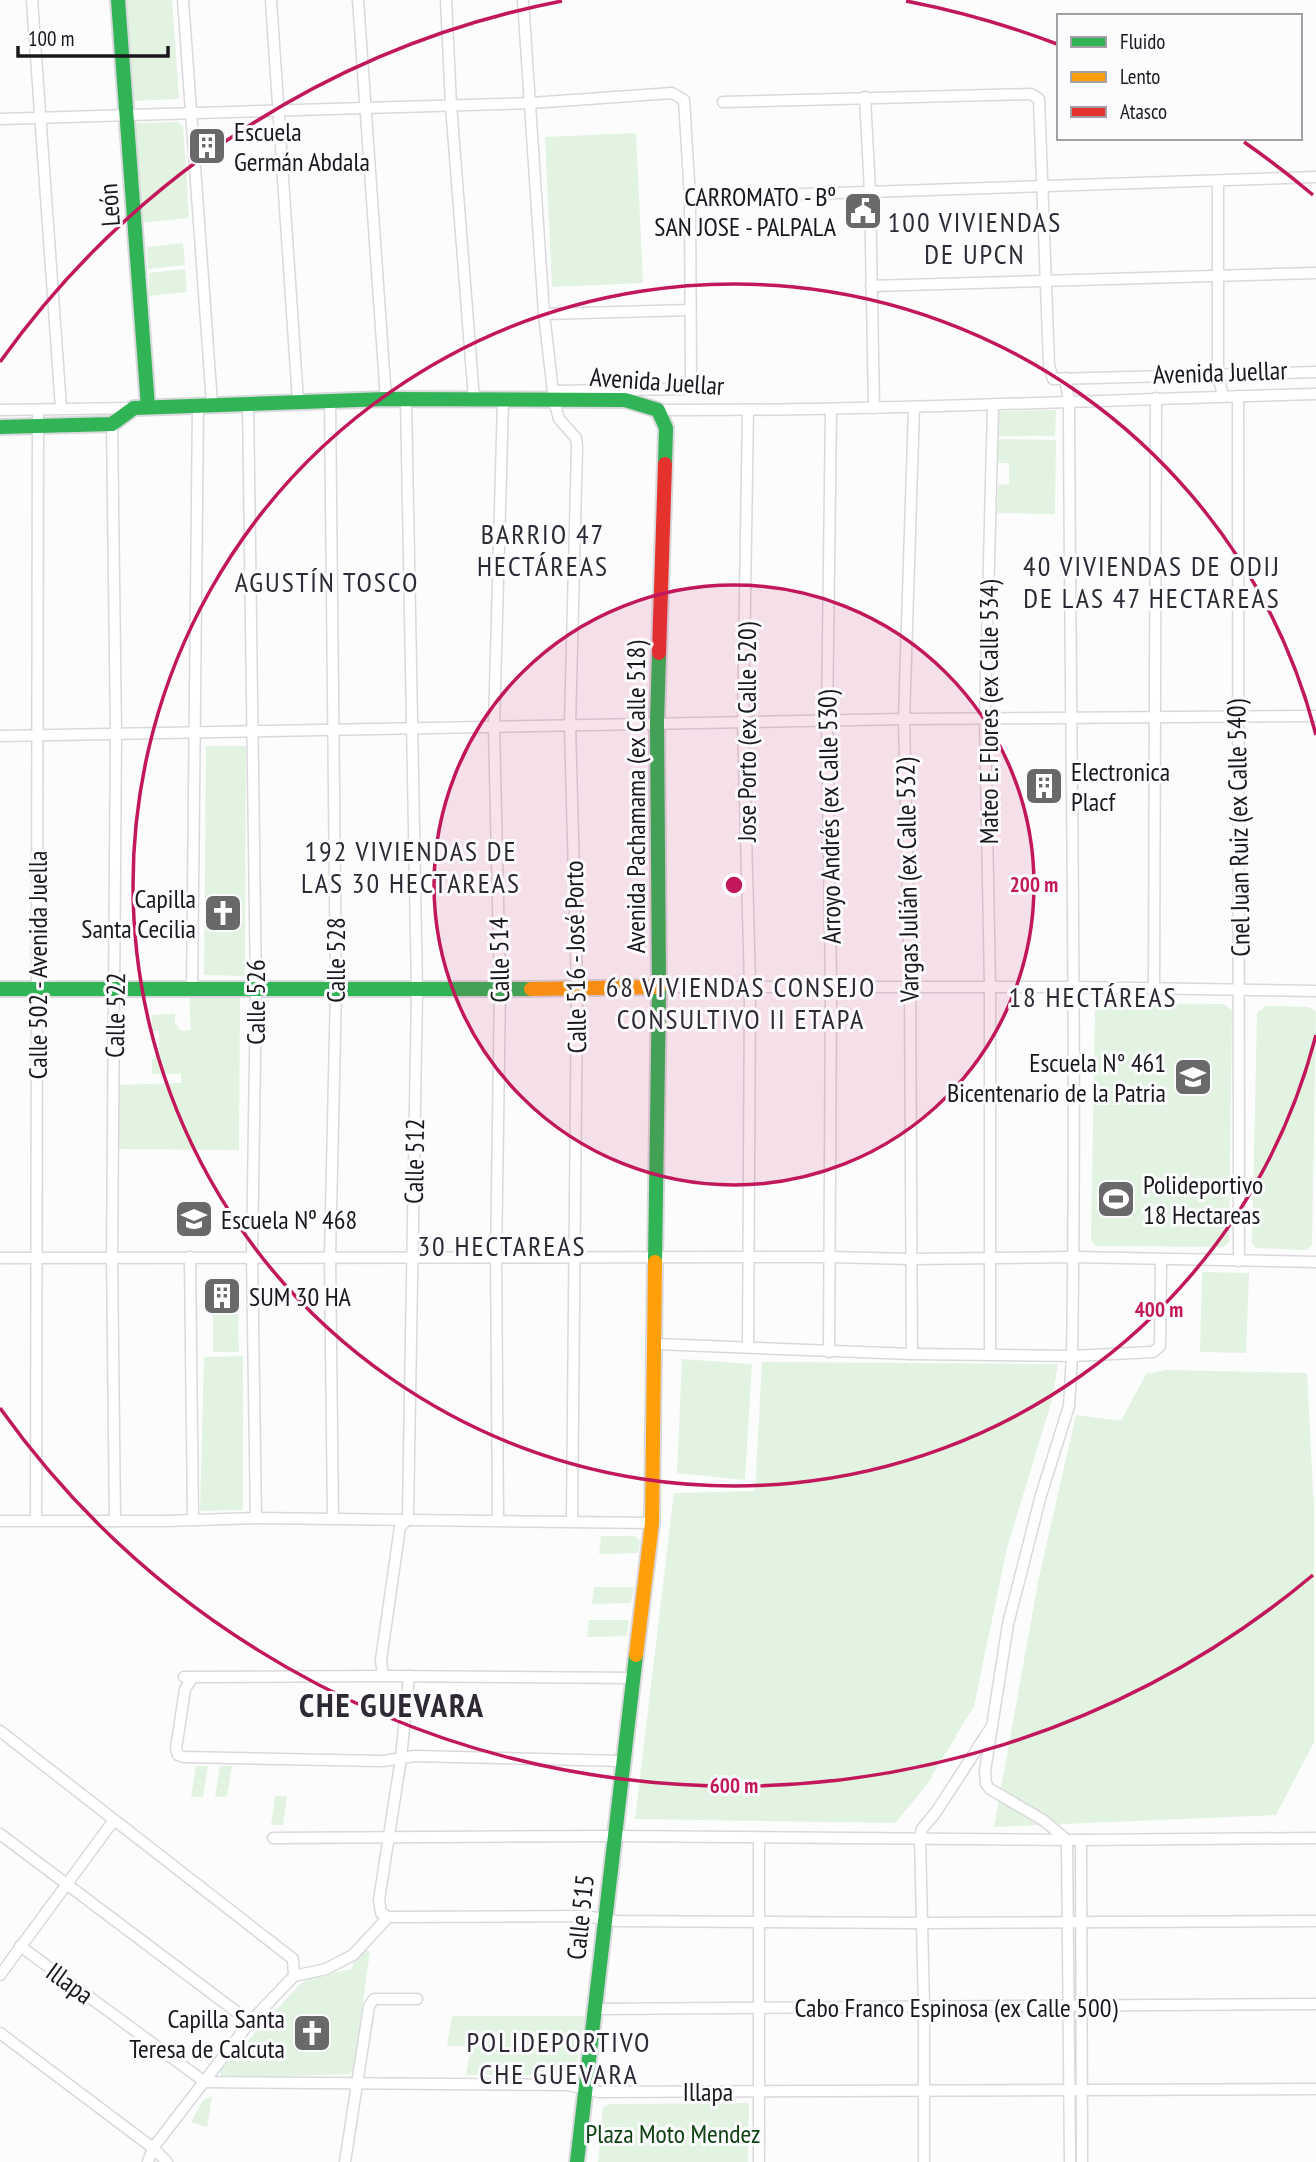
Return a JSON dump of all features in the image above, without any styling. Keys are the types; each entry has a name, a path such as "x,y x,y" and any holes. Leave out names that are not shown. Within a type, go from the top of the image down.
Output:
{"street":[{"path":"32,0 61,408"},
{"name":"León","path":"118,0 127,114 141,407"},
{"path":"183,0 205,404 193,732 192,989"},
{"path":"271,0 298,401"},
{"path":"358,0 386,399"},
{"path":"446,0 474,399"},
{"path":"0,119 531,103 672,93 684,100 690,198 691,384 684,389 553,396 544,314 531,103 523,0"},
{"path":"723,102 1031,94 1039,99 1049,365 1053,379 1316,372"},
{"path":"865,97 870,192 874,408"},
{"path":"690,198 1316,177"},
{"path":"1218,182 1218,375 1223,396"},
{"path":"871,286 1316,273"},
{"path":"544,314 690,310"},
{"path":"1065,379 1069,401 1070,717 1075,987 1072,1356 1069,1406 1041,1494 1008,1624 985,1771 986,1784 990,1789 1044,1821 1067,1840 1070,2162"},
{"name":"Avenida Juellar","path":"141,407 330,400 503,400 553,396 625,400 657,410 748,410 993,406 1069,401 1316,394"},
{"name":"Calle 516 - José Porto","path":"553,396 559,419 576,438 577,447 570,725 577,989 572,1520"},
{"name":"Cnel Juan Ruiz (ex Calle 540)","path":"1238,396 1239,1261"},
{"path":"1154,988 1156,398"},
{"name":"Calle 512","path":"383,1676 381,1660 400,1527 407,1520 417,990 407,399"},
{"name":"Calle 528","path":"330,400 336,989 330,1257 333,1519"},
{"name":"Calle 514","path":"498,1520 496,1257 500,989 495,726 503,400"},
{"name":"Calle 526","path":"248,403 256,990 252,1257 256,1518"},
{"name":"Mateo E. Flores (ex Calle 534)","path":"990,1354 990,987 985,718 993,406"},
{"path":"0,410 141,407"},
{"path":"0,427 111,424 141,407"},
{"name":"Vargas Julián (ex Calle 532)","path":"912,1354 910,988 904,719 914,407"},
{"name":"Arroyo Andrés (ex Calle 530)","path":"829,1352 831,987 827,720 831,409"},
{"name":"Calle 502 - Avenida Juella","path":"36,1520 38,410"},
{"name":"Avenida Pachamama (ex Calle 518)","path":"635,1678 652,1522 656,1344 659,987 657,723 666,442 666,428 657,410"},
{"name":"Jose Porto (ex Calle 520)","path":"748,410 743,722 750,987 748,1347"},
{"name":"Calle 522","path":"111,424 116,735 112,1257 115,1521"},
{"path":"0,736 827,720 1316,716"},
{"path":"0,989 116,991 1075,987 1316,991"},
{"path":"0,1258 831,1256 1316,1262"},
{"path":"190,1257 193,1520"},
{"path":"656,1344 912,1354 1072,1356 1153,1352 1160,1346 1161,1260"},
{"path":"0,1521 256,1518 652,1522"},
{"path":"385,1915 379,1900 401,1758 409,1676"},
{"path":"624,1761 401,1758 383,1761 178,1755 176,1749 188,1677 635,1678"},
{"name":"Calle 515","path":"577,2162 604,1919 635,1678"},
{"path":"924,2162 920,1839 922,1829 936,1812 992,1725"},
{"path":"0,1731 293,1959 294,1976"},
{"path":"0,1975 114,1820"},
{"path":"0,1834 250,2022"},
{"path":"273,1838 1316,1838"},
{"path":"759,1839 759,2162"},
{"path":"1081,1840 1082,2162"},
{"path":"148,2162 153,2148 250,2022 294,1976 326,1969 353,1955 385,1915"},
{"path":"385,1915 585,1916 604,1919 759,1922 1316,1921"},
{"name":"Illapa","path":"20,1946 205,2082 568,2085 599,2092 1316,2089"},
{"path":"345,2162 369,2006 378,1998 417,1999"},
{"name":"Cabo Franco Espinosa (ex Calle 500)","path":"595,2009 1316,2004"},
{"path":"0,2033 153,2148 167,2162"}],"green space":[{"path":"124,0 172,0 179,99 131,101"},
{"path":"177,122 183,126 189,218 139,223 132,128 136,123"},
{"path":"636,133 643,283 552,287 545,137"},
{"path":"183,243 185,265 148,269 147,247"},
{"path":"185,269 187,292 149,296 149,273"},
{"path":"1056,410 1055,436 997,436 997,411"},
{"path":"997,439 1056,440 1055,514 997,513 998,485 1009,484 1009,463 997,463"},
{"path":"206,746 246,746 245,976 204,975"},
{"path":"189,995 231,995 240,998 239,1150 118,1149 117,1085 181,1083 181,1074 152,1074 152,1059 159,1058 159,1031 152,1031 152,1015 175,1014 175,1023 181,1031 191,1030"},
{"path":"1103,1003 1223,1004 1232,1010 1229,1242 1223,1247 1096,1246 1091,1240 1095,1008"},
{"path":"1266,1006 1309,1007 1316,1012 1312,1245 1307,1250 1256,1248 1252,1243 1257,1013"},
{"path":"1202,1272 1249,1273 1246,1353 1200,1352"},
{"path":"238,1314 239,1352 213,1352 213,1315"},
{"path":"243,1356 243,1510 200,1511 204,1357"},
{"path":"682,1359 752,1364 745,1480 677,1473"},
{"path":"762,1362 1058,1364 1052,1400 1007,1548 974,1706 926,1786 895,1823 635,1819 674,1493 755,1491"},
{"path":"1166,1370 1307,1373 1314,1509 1314,1742 1276,1815 994,1827 1039,1577 1076,1415 1121,1421 1146,1374"},
{"path":"601,1536 635,1536 640,1541 638,1553 599,1554"},
{"path":"594,1587 634,1587 631,1603 592,1604"},
{"path":"589,1620 629,1620 627,1636 587,1637"},
{"path":"196,1766 208,1766 203,1797 191,1797"},
{"path":"220,1766 232,1766 227,1796 215,1797"},
{"path":"275,1796 287,1796 283,1825 271,1825"},
{"path":"365,1949 370,1952 353,2070 350,2074 223,2078 220,2071 299,1985 307,1979 351,1969"},
{"path":"452,2016 585,2016 575,2075 466,2075 471,2046 447,2046"},
{"path":"212,2096 207,2127 191,2122 203,2100"},
{"name":"Plaza Moto Mendez","path":"749,2103 748,2162 598,2162 603,2108 608,2104"}],"traffic: fast":[{"path":"118,0 148,407"},
{"path":"0,427 112,424 134,408 386,399 625,400 658,410 666,428 665,464"},
{"path":"655,1262 659,987 659,653"},
{"path":"0,989 531,989"},
{"path":"577,2162 636,1655"}],"traffic: slow":[{"path":"531,989 659,987"},
{"path":"636,1655 652,1523 655,1262"}],"traffic: jam":[{"path":"659,653 665,464"}],"place":[{"name":"Escuela Germán Abdala","path":"207,146"},
{"name":"CARROMATO - Bº SAN JOSE - PALPALA","path":"863,211"},
{"name":"Electronica Placf","path":"1044,786"},
{"name":"Capilla Santa Cecilia","path":"223,913"},
{"name":"Escuela N° 461 Bicentenario de la Patria","path":"1193,1077"},
{"name":"Polideportivo 18 Hectareas","path":"1116,1199"},
{"name":"Escuela Nº 468","path":"194,1219"},
{"name":"SUM 30 HA","path":"222,1296"},
{"name":"Capilla Santa Teresa de Calcuta","path":"312,2033"}],"district":[{"name":"100 VIVIENDAS DE UPCN","path":"975,237"},
{"name":"BARRIO 47 HECTÁREAS","path":"543,549"},
{"name":"AGUSTÍN TOSCO","path":"327,581"},
{"name":"40 VIVIENDAS DE ODIJ DE LAS 47 HECTAREAS","path":"1152,581"},
{"name":"192 VIVIENDAS DE LAS 30 HECTAREAS","path":"411,866"},
{"name":"18 HECTÁREAS","path":"1093,996"},
{"name":"68 VIVIENDAS CONSEJO CONSULTIVO II ETAPA","path":"741,1002"},
{"name":"30 HECTAREAS","path":"502,1245"},
{"name":"CHE GUEVARA","path":"392,1704"},
{"name":"POLIDEPORTIVO CHE GUEVARA","path":"559,2057"}]}
